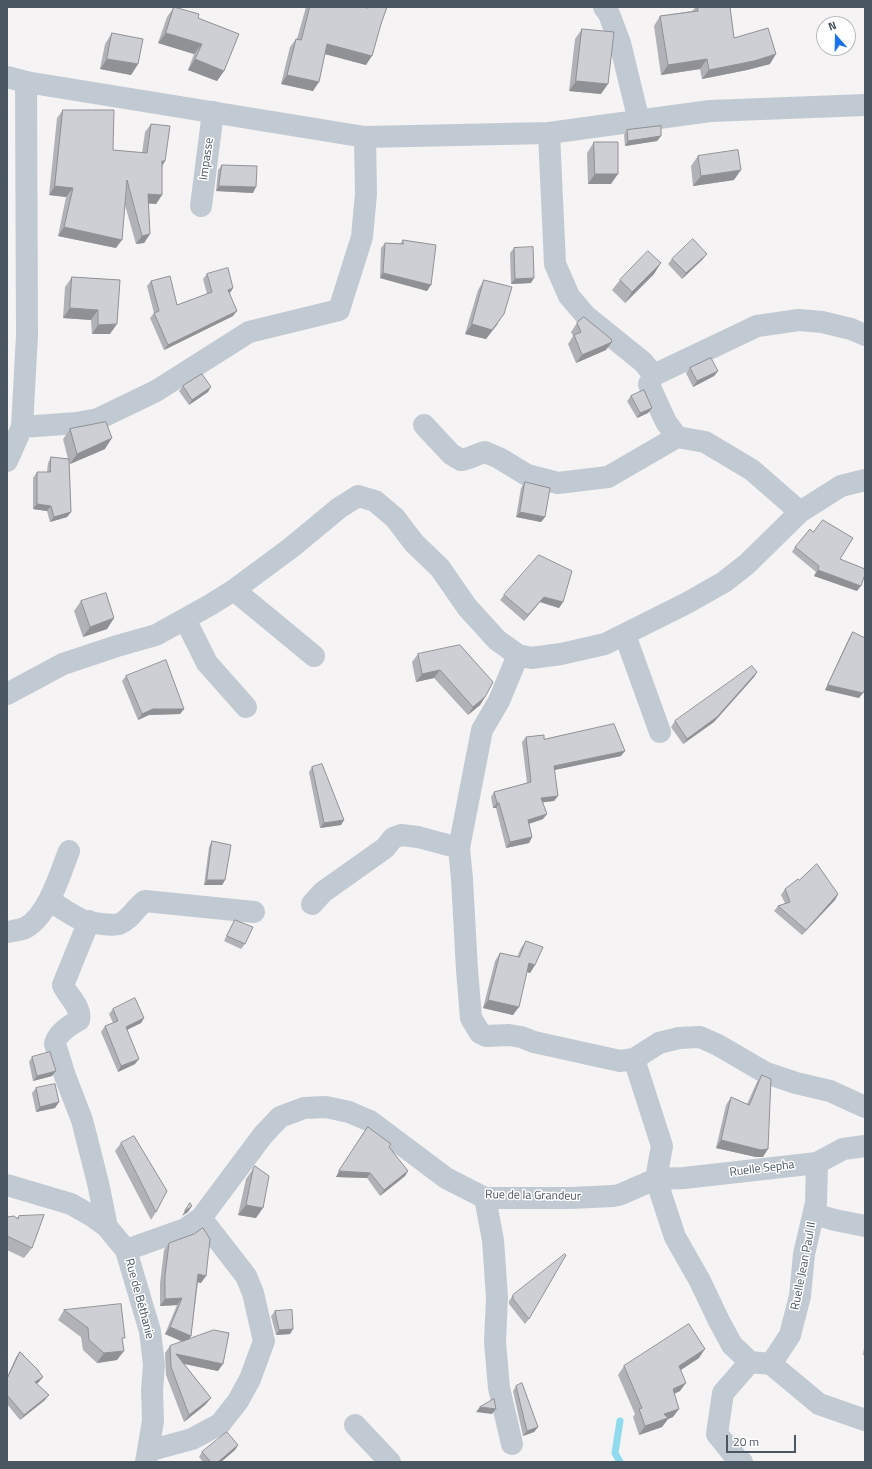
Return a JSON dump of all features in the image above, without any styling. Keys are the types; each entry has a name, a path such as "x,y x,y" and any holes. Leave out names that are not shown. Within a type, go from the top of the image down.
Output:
{"street":[{"path":"604,7 609,14 620,43 639,121"},
{"path":"7,461 16,432 27,335 16,80 365,137 549,133 710,111 865,105"},
{"name":"Impasse","path":"201,206 213,112"},
{"path":"549,133 555,264 569,296 586,316 643,362 654,375"},
{"path":"16,432 98,419 156,391 248,332 338,310 362,237 366,194 365,137"},
{"path":"677,437 666,422 650,387 649,384 654,375 757,326 799,320 814,321 851,329 865,335"},
{"path":"424,425 451,454 460,460 470,459 485,452 499,458 527,475 558,482 608,477 677,437 705,442 752,470 800,512"},
{"path":"7,694 63,664 156,635 185,620 234,590 292,547 339,508 358,496 375,501 395,518 414,543 440,568 467,606 497,640 518,655 531,658 561,654 605,644 687,603 724,582 747,564 800,512 841,486 865,480"},
{"path":"234,590 314,656"},
{"path":"185,620 207,664 246,707"},
{"path":"624,635 660,732"},
{"path":"518,655 499,701 482,730 459,848 462,879 466,970 471,1018 480,1033 486,1036 509,1035 522,1037 534,1042 620,1061 634,1059 659,1043 679,1038 700,1037 718,1045 766,1073 796,1083 830,1091 865,1107"},
{"path":"312,904 323,892 385,848 393,838 401,835 418,837 459,848"},
{"path":"7,932 25,928 50,901 69,851"},
{"path":"50,901 83,920 108,925 119,924 127,919 145,901 254,912"},
{"path":"89,921 63,985 76,1005 80,1016 79,1020 59,1035 55,1044 65,1076 82,1120 98,1183 106,1227"},
{"path":"634,1059 662,1146 656,1179 675,1237 700,1281 732,1345 819,1404 865,1420"},
{"name":"Rue de la Grandeur","path":"126,1250 186,1229 201,1218 263,1135 280,1117 304,1108 326,1107 349,1112 370,1121 446,1178 485,1198 571,1198 613,1196 619,1195 656,1179"},
{"name":"Ruelle Sepha","path":"656,1179 684,1178 817,1162 843,1149 865,1146"},
{"name":"Ruelle Jean Paul II","path":"742,1462 738,1460 717,1434 722,1393 760,1363 790,1335 800,1296 804,1254 816,1203 817,1162"},
{"name":"Rue de Béthanie","path":"7,1185 71,1204 92,1216 106,1227 126,1250 150,1331 154,1365 152,1390 153,1421 147,1456"},
{"path":"485,1198 493,1240 498,1298 495,1342 500,1388 512,1444"},
{"path":"814,1214 865,1226"},
{"path":"147,1456 192,1439 220,1424 238,1401 250,1379 264,1341 253,1293 246,1276 201,1218"},
{"path":"355,1425 390,1462"}],"building":[{"path":"174,7 199,14 198,18 239,34 224,71 195,59 202,44 166,33"},
{"path":"310,7 387,7 372,56 327,44 319,82 287,75 296,39 301,40"},
{"path":"697,7 730,7 734,38 768,28 776,54 754,61 709,70 707,59 668,65 660,16 698,11"},
{"path":"582,29 614,32 608,84 576,81"},
{"path":"112,33 143,39 138,64 107,59"},
{"path":"63,110 114,110 113,150 147,153 151,124 170,126 165,161 162,161 162,195 148,194 150,234 142,236 127,180 122,240 64,227 73,188 55,186"},
{"path":"661,126 661,136 628,141 627,130"},
{"path":"594,142 618,142 618,174 595,174"},
{"path":"738,150 741,170 701,176 698,156"},
{"path":"222,165 257,166 256,187 219,186"},
{"path":"693,239 707,254 686,273 672,259"},
{"path":"403,240 436,245 431,285 383,273 385,243 403,244"},
{"path":"533,247 534,278 515,279 514,248"},
{"path":"648,251 661,263 632,292 620,280"},
{"path":"228,268 233,288 228,290 237,311 168,345 154,313 159,311 151,281 170,276 177,305 212,292 207,274"},
{"path":"72,277 120,280 117,324 98,325 98,310 70,308"},
{"path":"484,280 512,287 504,314 492,330 472,324"},
{"path":"584,317 611,339 612,342 582,355 574,335 581,332 577,323"},
{"path":"711,358 718,371 697,381 690,368"},
{"path":"202,374 211,387 192,400 183,386"},
{"path":"644,390 652,408 640,413 631,396"},
{"path":"106,422 112,438 77,454 70,429"},
{"path":"51,457 69,459 71,512 54,517 51,506 37,504 37,472 50,472"},
{"path":"525,482 550,488 545,517 520,512"},
{"path":"823,520 853,538 840,559 865,569 861,586 818,570 819,566 795,547 810,529 813,532"},
{"path":"539,555 572,571 563,602 544,597 528,615 504,595"},
{"path":"106,593 114,618 90,627 81,601"},
{"path":"853,632 865,638 865,689 863,693 828,685"},
{"path":"460,645 493,682 485,697 473,707 440,670 422,674 418,654"},
{"path":"166,660 184,709 153,709 142,714 126,676"},
{"path":"752,666 757,672 717,717 687,739 675,721"},
{"path":"614,724 625,751 554,766 558,796 541,798 547,814 528,820 532,837 510,842 499,803 497,803 494,792 531,782 526,737 544,735 544,739"},
{"path":"322,764 344,820 324,823 312,767"},
{"path":"212,841 231,845 225,880 207,880"},
{"path":"817,864 838,894 806,930 778,906 790,902 785,889 798,879 799,880"},
{"path":"235,920 253,927 245,944 227,936"},
{"path":"526,941 543,947 535,965 529,963 519,1007 488,1000 500,953 519,957"},
{"path":"135,998 144,1018 126,1027 139,1059 121,1066 105,1026 118,1021 113,1009"},
{"path":"50,1052 56,1071 37,1076 32,1057"},
{"path":"762,1075 771,1079 768,1149 761,1150 721,1140 731,1097 749,1105"},
{"path":"55,1084 59,1102 40,1107 36,1088"},
{"path":"368,1127 391,1144 389,1147 408,1171 384,1190 370,1173 339,1171"},
{"path":"134,1136 167,1191 156,1212 121,1143"},
{"path":"255,1166 269,1176 263,1208 246,1205 253,1169"},
{"path":"190,1203 192,1206 185,1211"},
{"path":"44,1215 32,1248 7,1236 7,1217 14,1216 18,1219 19,1216"},
{"path":"203,1228 210,1239 206,1276 198,1274 191,1336 170,1327 182,1298 165,1299 165,1276 169,1243 194,1234"},
{"path":"565,1254 566,1255 529,1319 513,1299 513,1295"},
{"path":"121,1304 125,1338 122,1338 124,1351 104,1353 89,1340 88,1328 64,1310"},
{"path":"292,1310 293,1329 279,1330 275,1311"},
{"path":"689,1324 705,1349 679,1366 686,1383 673,1389 679,1409 664,1414 668,1418 645,1426 639,1409 642,1408 624,1366"},
{"path":"214,1330 229,1333 223,1364 176,1354 211,1398 189,1415 171,1367 170,1346"},
{"path":"20,1352 43,1377 35,1382 49,1395 24,1415 7,1395 7,1379"},
{"path":"522,1383 538,1427 527,1431 516,1386"},
{"path":"494,1399 496,1409 480,1407"},
{"path":"227,1432 238,1445 218,1462 211,1462 202,1452"}],"waterway":[{"path":"620,1421 615,1453 620,1462"}]}
